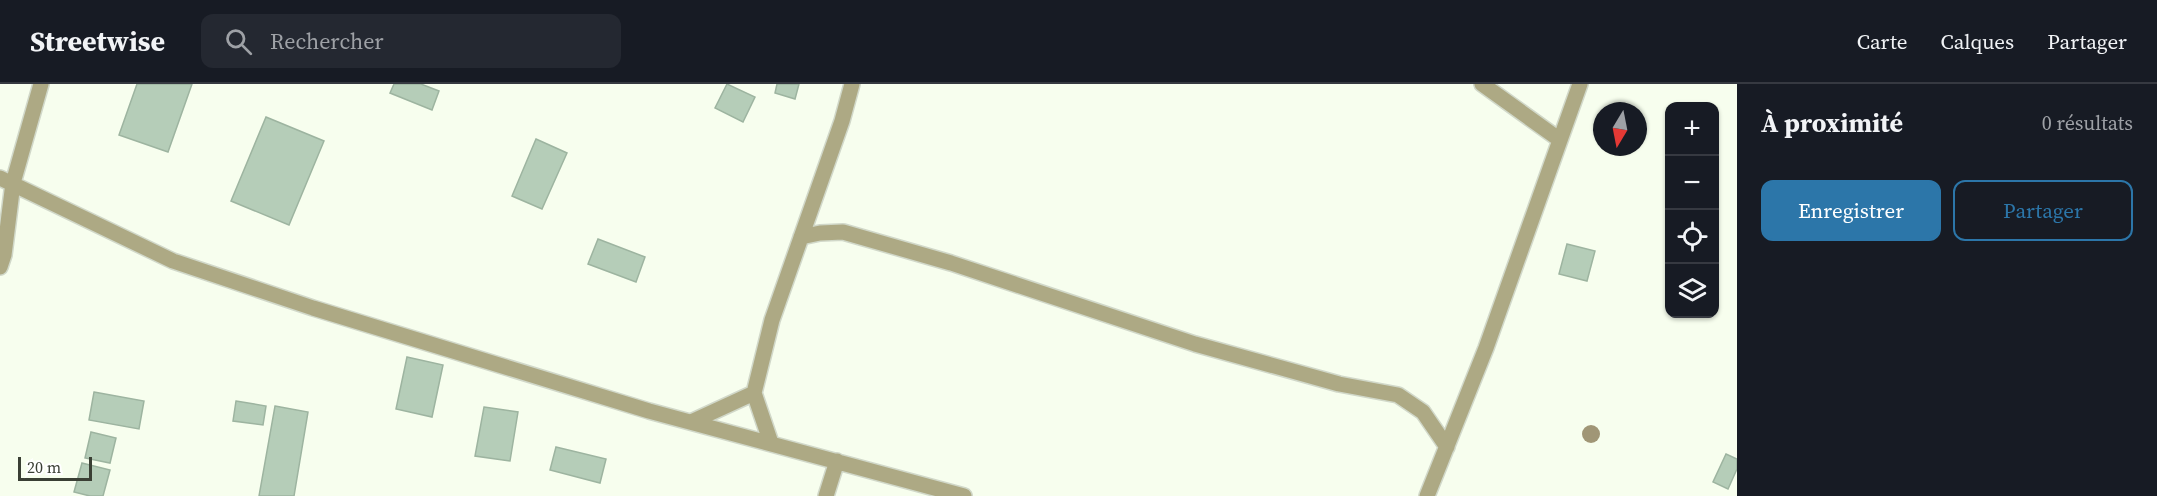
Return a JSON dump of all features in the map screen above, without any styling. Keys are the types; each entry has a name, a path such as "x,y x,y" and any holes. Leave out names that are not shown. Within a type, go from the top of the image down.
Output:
{"street":[{"path":"0,267 4,255 7,180 41,84"},
{"path":"771,443 754,393 772,320 842,121 852,84"},
{"path":"1482,84 1560,140"},
{"path":"1427,496 1486,348 1580,84"},
{"path":"7,180 173,261 324,311 691,422 964,496"},
{"path":"801,237 843,232 951,263 1195,344 1339,384 1398,395 1423,412 1447,447"},
{"path":"691,422 754,393"},
{"path":"826,496 837,461"}],"building":[{"path":"137,84 192,84 168,152 119,135"},
{"path":"394,84 421,84 439,91 432,110 390,93"},
{"path":"727,84 755,97 743,122 715,108"},
{"path":"777,84 799,84 795,99 775,93"},
{"path":"266,117 324,141 289,225 231,201"},
{"path":"536,139 567,153 542,209 512,196"},
{"path":"598,239 645,257 636,282 588,264"},
{"path":"1567,244 1595,251 1587,281 1559,274"},
{"path":"407,357 443,365 432,417 396,409"},
{"path":"94,392 144,401 139,429 89,420"},
{"path":"236,401 266,406 263,425 233,421"},
{"path":"275,406 308,412 294,496 259,496"},
{"path":"484,407 518,412 510,461 475,456"},
{"path":"91,432 116,438 110,463 85,458"},
{"path":"556,447 606,459 600,483 550,470"},
{"path":"1726,454 1737,459 1737,469 1728,489 1713,482"},
{"path":"82,463 110,470 103,496 74,492"}]}
